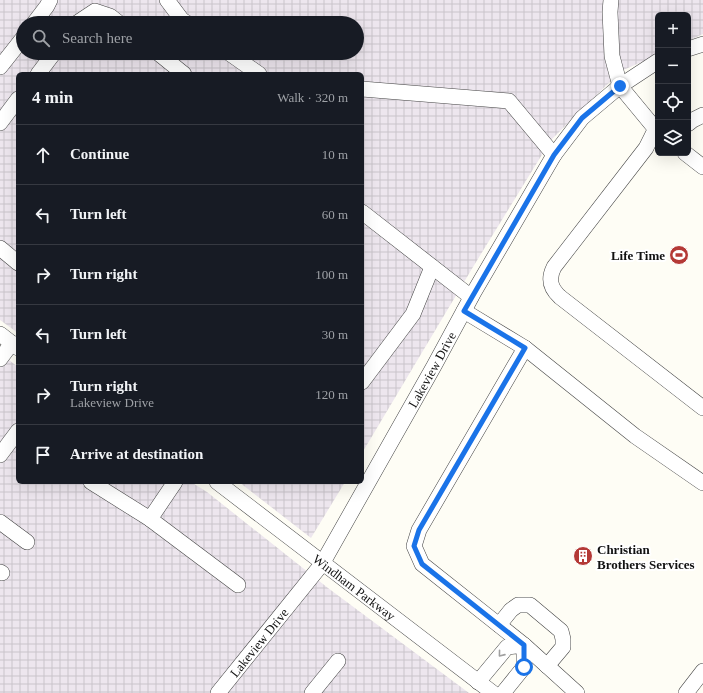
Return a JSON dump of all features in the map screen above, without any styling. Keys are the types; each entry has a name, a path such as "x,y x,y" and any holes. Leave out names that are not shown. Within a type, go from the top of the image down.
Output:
{"street":[{"path":"39,16 50,0"},
{"path":"167,0 179,16"},
{"path":"611,0 610,12 612,56 620,86 655,129"},
{"path":"88,16 95,11 110,16"},
{"path":"691,48 703,44"},
{"path":"0,67 16,47"},
{"path":"40,72 49,60"},
{"path":"167,60 182,72"},
{"path":"240,60 256,72"},
{"name":"Lakeview Drive","path":"218,693 322,564 471,297 554,155 582,118 620,86 655,63"},
{"path":"364,89 509,100 554,155"},
{"path":"0,123 16,102"},
{"path":"691,122 703,115"},
{"path":"655,134 554,268 551,273 550,280 554,292 703,408"},
{"path":"689,156 703,167"},
{"path":"364,214 471,297"},
{"path":"0,248 16,260"},
{"path":"364,379 413,314 432,267"},
{"path":"464,311 525,348 635,436 703,483"},
{"path":"0,334 15,346 0,359"},
{"path":"525,348 419,530 414,546 422,564 524,645 577,693"},
{"path":"0,455 16,435"},
{"path":"94,484 150,519 238,585"},
{"path":"150,519 174,484"},
{"name":"Windham Parkway","path":"219,484 493,693"},
{"path":"0,522 28,542"},
{"path":"499,625 511,610 518,605 530,605 560,631 563,639 563,647 547,666"},
{"path":"478,682 507,647 524,645"},
{"path":"503,693 524,667 524,645"},
{"path":"312,693 338,660"},
{"path":"686,693 703,671"}],"shaded area":[{"path":"0,0 703,0 703,34 691,40 691,12 655,12 655,56 621,71 551,140 364,450 364,72 16,72 16,332 0,320"},
{"path":"0,353 16,365 16,484 194,484 207,492 328,588 469,693 0,693"},
{"path":"242,484 344,484 311,538"}],"place":[{"name":"Life Time","path":"679,255"},
{"name":"Christian Brothers Services","path":"583,556"}],"route":[{"path":"524,667 524,645 422,564 414,546 419,530 525,348 464,311 554,155 582,118 620,86"}]}
